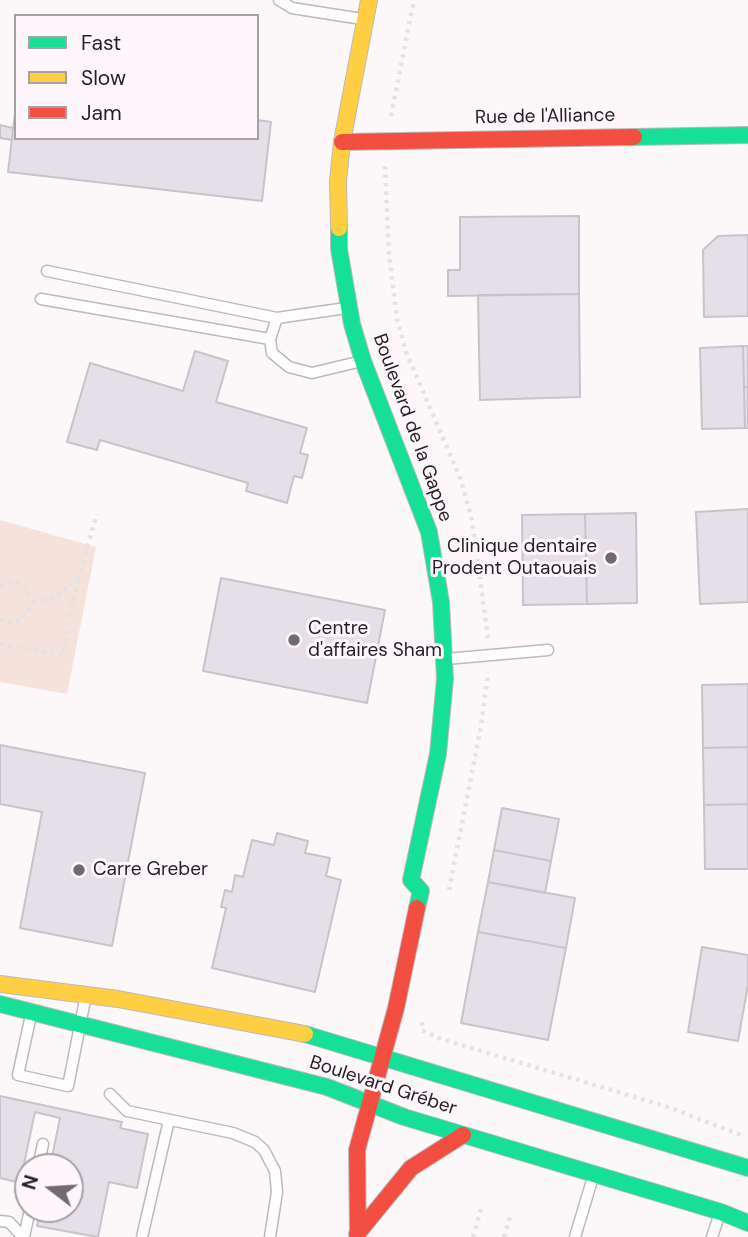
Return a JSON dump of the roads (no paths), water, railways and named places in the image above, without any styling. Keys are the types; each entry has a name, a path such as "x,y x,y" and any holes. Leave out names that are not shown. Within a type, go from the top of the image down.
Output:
{"main road":[{"name":"Boulevard de la Gappe","path":"358,1236 357,1150 396,1008 421,891 411,880 442,725 444,659 441,603 429,532 363,361 349,307 337,216 342,142 369,0"},
{"name":"Rue de l'Alliance","path":"342,142 748,135"},
{"name":"Boulevard Gréber","path":"0,984 86,995 290,1031 748,1168"},
{"name":"Boulevard Gréber","path":"0,1004 327,1087 463,1135 721,1212 748,1223"},
{"path":"358,1236 411,1168 463,1135"}],"lane":[{"path":"279,0 292,8 365,20"},
{"path":"47,271 277,318 349,307"},
{"path":"41,299 270,339"},
{"path":"277,318 270,339 272,353 289,367 312,373 363,361"},
{"path":"444,659 548,650"},
{"path":"36,989 18,1075 68,1086 86,995"},
{"path":"110,1094 127,1111 245,1137 264,1150 275,1171 277,1192 270,1237"},
{"path":"142,1237 169,1120"},
{"path":"41,1153 43,1144"},
{"path":"575,1237 594,1174"},
{"path":"712,1237 721,1212"},
{"path":"0,1221 9,1222 24,1237"}],"place":[{"name":"Clinique dentaire Prodent Outaouais","path":"611,558"},
{"name":"Centre d'affaires Sham","path":"294,640"},
{"name":"Carre Greber","path":"79,870"}]}
